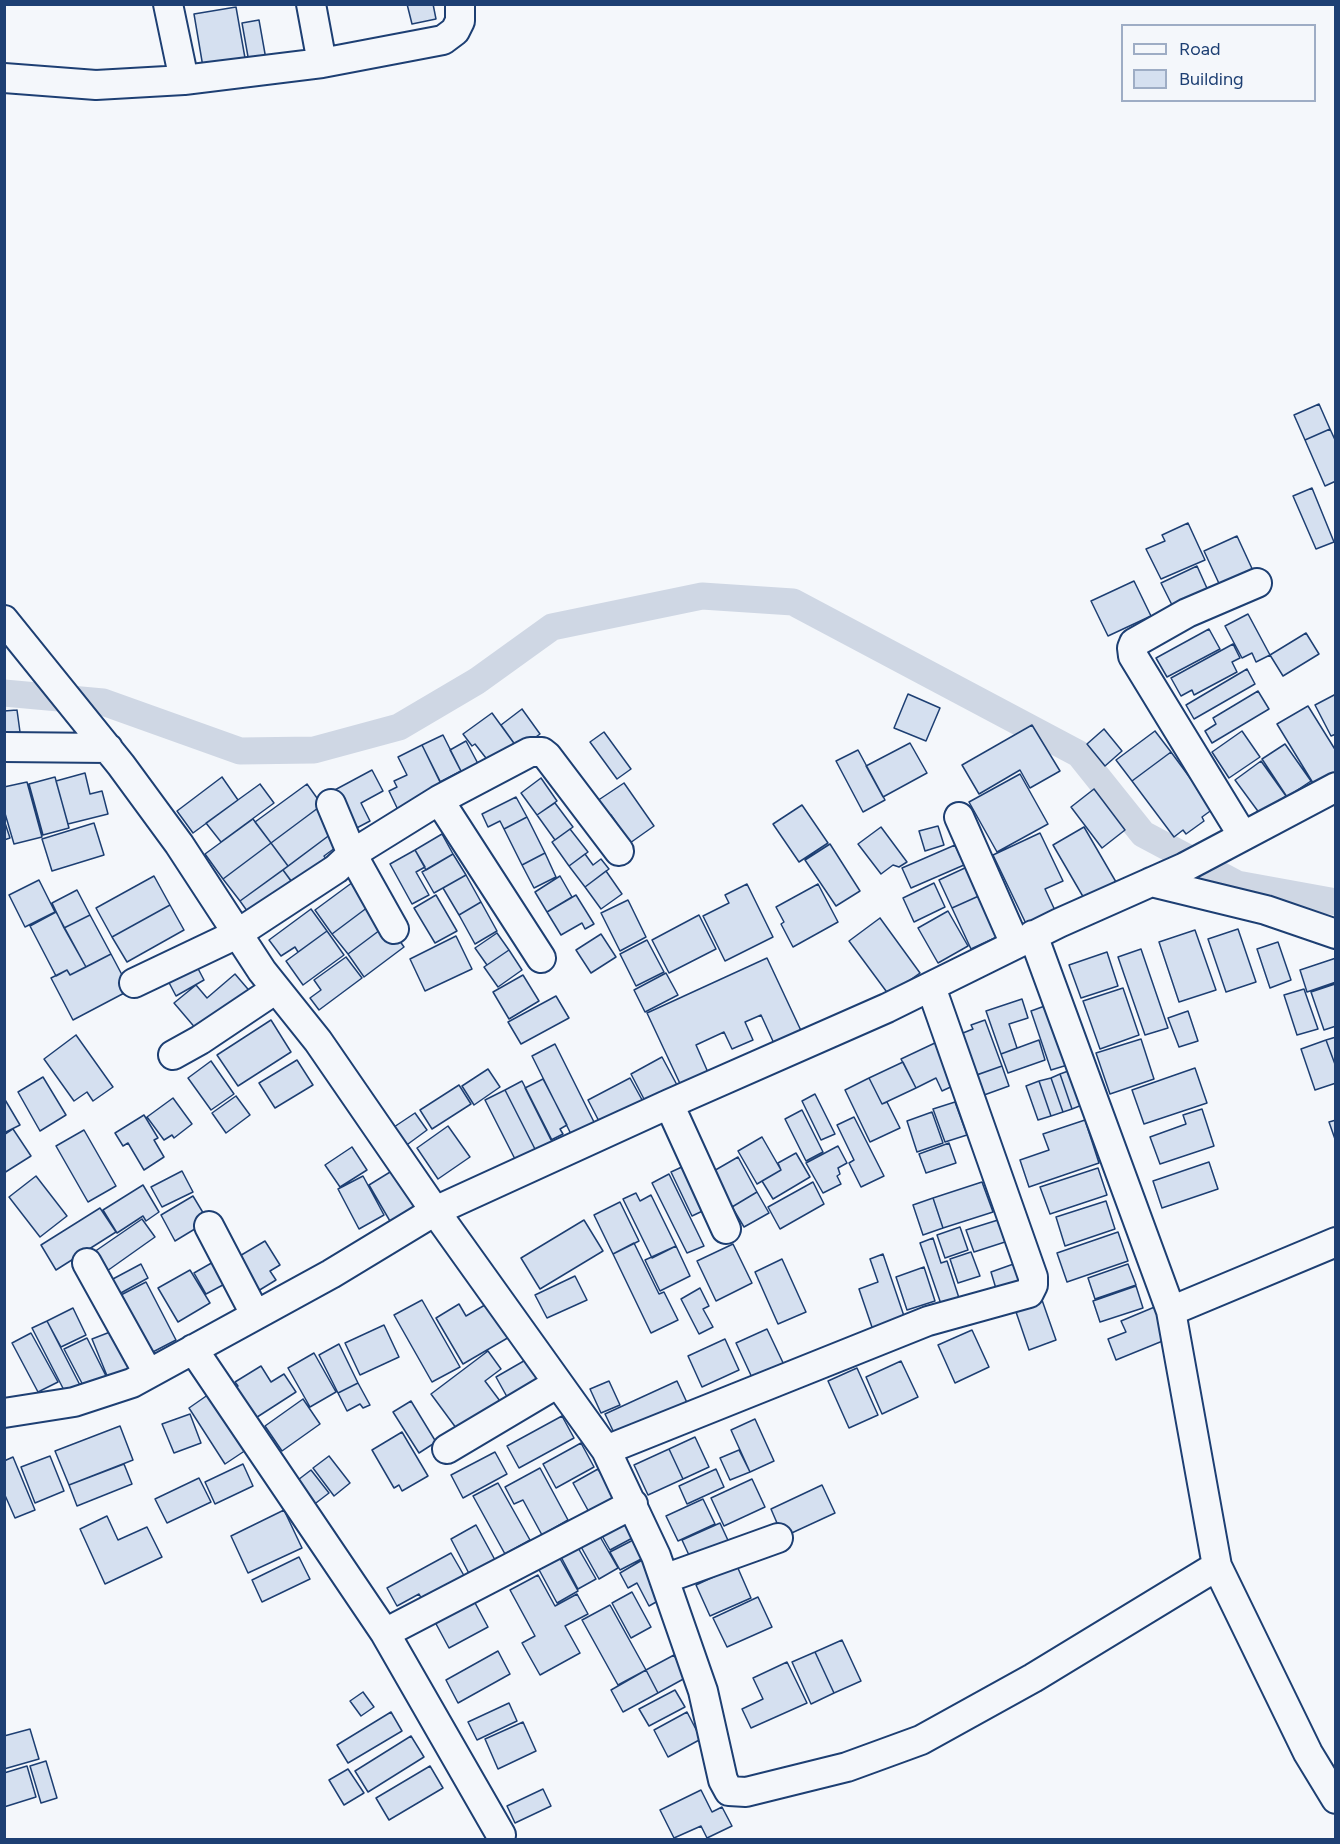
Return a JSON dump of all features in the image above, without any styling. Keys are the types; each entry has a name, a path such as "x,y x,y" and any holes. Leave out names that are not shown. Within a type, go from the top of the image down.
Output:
{"street":[{"path":"168,4 184,80"},
{"path":"311,4 322,63"},
{"path":"4,78 96,85 184,80 322,63 443,40 455,31 460,21 460,4"},
{"path":"1234,841 1133,656 1131,648 1134,643 1187,613 1257,583"},
{"path":"4,620 108,748 179,844 237,934 324,1049 435,1211 606,1450 633,1504 664,1579 703,1691 723,1780 729,1791 736,1793 847,1767 921,1740 1033,1678 1217,1566"},
{"path":"4,747 108,748"},
{"path":"134,983 237,934 336,869 352,854 438,800 530,752 542,752 619,851"},
{"path":"4,1413 74,1402 132,1383 331,1274 435,1211 931,987 1024,940 1185,867 1335,787"},
{"path":"438,800 541,958"},
{"path":"331,804 352,854 394,929"},
{"path":"959,817 1024,940 1171,1311 1217,1566 1308,1753 1335,1800"},
{"path":"1151,882 1266,910 1335,934"},
{"path":"606,1450 928,1321 1029,1293 1033,1285 1033,1277 931,987"},
{"path":"173,1055 200,1040 276,988"},
{"path":"669,1104 726,1229"},
{"path":"209,1226 255,1314"},
{"path":"1171,1311 1335,1242"},
{"path":"87,1263 148,1373"},
{"path":"193,1349 385,1634 501,1835"},
{"path":"447,1449 558,1383"},
{"path":"385,1634 633,1504"},
{"path":"664,1579 778,1538"}],"building":[{"path":"407,4 433,4 436,19 412,24"},
{"path":"236,7 245,58 204,73 194,14"},
{"path":"259,20 267,65 250,68 242,23"},
{"path":"1319,404 1330,429 1305,440 1294,415"},
{"path":"1330,429 1336,442 1336,481 1325,486 1305,440"},
{"path":"1312,488 1334,542 1316,549 1293,496"},
{"path":"1188,523 1205,560 1161,579 1146,549 1165,541 1162,535"},
{"path":"1237,536 1255,575 1222,590 1204,551"},
{"path":"1197,566 1210,595 1175,611 1161,583"},
{"path":"1134,581 1151,616 1108,636 1091,601"},
{"path":"1248,614 1270,655 1256,662 1252,653 1242,658 1225,626"},
{"path":"1209,629 1220,649 1167,677 1156,658"},
{"path":"1306,633 1319,654 1283,676 1270,655"},
{"path":"1233,644 1240,658 1232,662 1237,672 1194,695 1192,690 1181,696 1171,678"},
{"path":"1247,669 1255,684 1194,719 1186,705"},
{"path":"1258,691 1269,709 1212,743 1205,731 1216,724 1213,718"},
{"path":"908,694 940,708 926,741 894,728"},
{"path":"1336,694 1336,734 1331,736 1315,705"},
{"path":"1308,706 1336,751 1336,776 1316,788 1277,724"},
{"path":"522,709 540,734 526,744 516,746 501,725"},
{"path":"17,710 20,732 4,734 4,711"},
{"path":"492,713 516,746 493,767 475,744 472,746 463,734"},
{"path":"1032,725 1060,771 1030,788 1020,770 979,794 962,765"},
{"path":"1104,729 1122,751 1105,766 1087,744"},
{"path":"1155,731 1171,752 1132,781 1116,760"},
{"path":"1242,731 1260,757 1229,778 1212,752"},
{"path":"604,732 631,769 617,779 590,742"},
{"path":"443,735 461,771 440,782 422,745"},
{"path":"466,741 484,775 465,779 450,750"},
{"path":"910,743 927,773 883,797 866,766"},
{"path":"1285,744 1311,781 1287,797 1262,759"},
{"path":"422,745 444,789 399,812 389,791 397,787 394,781 407,775 398,757"},
{"path":"858,750 885,800 863,812 836,761"},
{"path":"1171,752 1213,809 1202,817 1204,821 1186,834 1183,830 1174,837 1132,781"},
{"path":"1261,761 1286,796 1260,814 1235,780"},
{"path":"372,770 383,791 361,803 370,821 351,831 331,792"},
{"path":"85,773 90,794 102,791 108,814 68,824 56,781"},
{"path":"1020,774 1048,824 997,852 969,802"},
{"path":"55,777 69,828 43,835 29,784"},
{"path":"222,777 238,800 193,833 177,811"},
{"path":"541,778 557,801 537,815 521,793"},
{"path":"27,782 42,837 14,844 4,810 4,787"},
{"path":"624,783 654,826 630,843 611,815 605,819 594,803"},
{"path":"260,784 274,803 221,842 206,823"},
{"path":"307,784 322,805 271,843 255,822"},
{"path":"1094,789 1125,830 1102,848 1071,807"},
{"path":"516,797 527,817 504,829 500,821 488,827 482,814"},
{"path":"555,803 573,827 555,840 537,815"},
{"path":"322,805 339,828 288,866 271,843"},
{"path":"802,805 828,843 799,862 773,824"},
{"path":"527,817 545,853 522,865 504,829"},
{"path":"253,819 271,843 223,879 205,854"},
{"path":"4,820 10,838 4,840"},
{"path":"94,823 104,855 52,871 42,839"},
{"path":"938,826 944,845 925,851 919,831"},
{"path":"881,827 907,862 899,867 893,865 881,874 858,844"},
{"path":"1084,827 1116,882 1085,900 1053,845"},
{"path":"570,829 588,852 569,866 552,842"},
{"path":"1040,833 1063,881 1045,889 1059,919 1030,932 993,855"},
{"path":"331,834 339,845 324,856 332,867 299,892 283,870"},
{"path":"442,834 453,854 426,870 415,850"},
{"path":"271,843 288,866 240,901 223,879"},
{"path":"830,844 860,891 836,906 805,860"},
{"path":"955,845 964,865 911,888 902,868"},
{"path":"415,850 425,867 416,872 429,895 412,904 390,864"},
{"path":"545,853 556,877 534,888 522,865"},
{"path":"453,854 466,875 434,893 422,872"},
{"path":"585,854 593,865 601,859 609,869 585,887 569,866"},
{"path":"967,867 981,895 952,908 939,880"},
{"path":"283,870 298,890 255,922 240,901"},
{"path":"606,871 622,894 601,909 585,887"},
{"path":"466,875 481,902 459,915 443,888"},
{"path":"154,876 170,905 112,937 96,908"},
{"path":"560,876 572,897 547,912 535,892"},
{"path":"39,880 55,912 25,927 9,895"},
{"path":"353,882 372,904 332,934 315,910"},
{"path":"934,883 945,907 914,922 903,898"},
{"path":"747,884 773,937 725,961 703,916 729,903 725,895"},
{"path":"818,884 838,922 793,947 781,924 784,922 776,907"},
{"path":"77,890 90,915 64,928 52,903"},
{"path":"436,895 457,931 435,943 414,908"},
{"path":"576,895 594,924 585,929 582,923 561,935 547,912"},
{"path":"981,895 999,936 971,949 952,908"},
{"path":"628,900 646,937 620,951 601,913"},
{"path":"481,902 497,931 475,944 459,915"},
{"path":"372,904 388,924 348,954 332,934"},
{"path":"170,905 184,930 127,962 112,937"},
{"path":"311,909 327,931 298,952 295,947 281,956 269,940"},
{"path":"948,911 968,946 938,963 918,928"},
{"path":"56,912 86,967 70,975 67,970 56,976 30,926"},
{"path":"90,915 111,954 86,967 64,928"},
{"path":"699,915 716,949 669,973 652,940"},
{"path":"880,918 920,973 889,995 849,941"},
{"path":"388,924 404,947 364,977 348,954"},
{"path":"1238,929 1256,982 1226,992 1208,939"},
{"path":"1195,930 1216,990 1179,1002 1159,942"},
{"path":"327,931 344,955 303,985 286,961"},
{"path":"497,933 509,950 487,965 475,948"},
{"path":"601,934 616,957 591,973 576,950"},
{"path":"456,936 472,969 425,991 410,959"},
{"path":"647,940 664,972 636,986 620,954"},
{"path":"1278,942 1291,980 1270,988 1257,949"},
{"path":"1141,949 1168,1028 1145,1035 1118,957"},
{"path":"509,950 522,970 498,987 484,967"},
{"path":"1107,952 1118,986 1081,998 1069,965"},
{"path":"111,954 130,990 73,1020 51,978 67,970 70,975"},
{"path":"346,957 362,978 319,1010 310,998 321,990 314,980"},
{"path":"767,958 804,1037 777,1050 761,1015 745,1022 753,1040 732,1049 724,1032 696,1045 710,1077 683,1090 647,1013"},
{"path":"1336,958 1336,982 1307,992 1300,970"},
{"path":"193,959 204,980 176,996 165,975"},
{"path":"666,973 678,995 645,1012 634,990"},
{"path":"235,974 253,995 203,1037 174,1003 196,985 207,998"},
{"path":"523,975 539,1001 509,1019 493,992"},
{"path":"1335,984 1336,1026 1324,1030 1311,992"},
{"path":"1123,988 1139,1035 1100,1049 1083,1001"},
{"path":"1304,989 1318,1029 1297,1035 1284,995"},
{"path":"556,996 569,1018 521,1044 508,1022"},
{"path":"1022,999 1028,1018 1009,1024 1017,1048 1001,1054 986,1011"},
{"path":"1053,1003 1074,1063 1051,1070 1031,1011"},
{"path":"1188,1011 1198,1041 1179,1047 1168,1018"},
{"path":"271,1020 291,1052 238,1086 217,1055"},
{"path":"985,1020 1002,1066 974,1076 958,1035 973,1029 971,1025"},
{"path":"76,1035 113,1087 93,1101 87,1092 74,1101 44,1059"},
{"path":"1336,1037 1336,1067 1326,1040"},
{"path":"1141,1039 1154,1079 1110,1094 1096,1053"},
{"path":"1039,1040 1045,1060 1008,1073 1001,1054"},
{"path":"1326,1040 1336,1067 1336,1083 1315,1090 1301,1049"},
{"path":"937,1042 957,1084 942,1091 936,1078 916,1088 901,1059"},
{"path":"555,1044 597,1128 574,1140 532,1056"},
{"path":"662,1057 677,1085 645,1101 631,1074"},
{"path":"297,1060 313,1085 275,1108 259,1083"},
{"path":"211,1061 234,1094 211,1110 188,1078"},
{"path":"903,1062 916,1088 882,1104 869,1078"},
{"path":"1002,1066 1009,1086 973,1099 965,1079"},
{"path":"1195,1068 1207,1103 1144,1124 1132,1090"},
{"path":"488,1069 500,1087 474,1105 462,1086"},
{"path":"1071,1070 1082,1105 1072,1109 1060,1074"},
{"path":"1060,1074 1072,1109 1063,1112 1051,1078"},
{"path":"43,1077 66,1115 40,1131 18,1092"},
{"path":"630,1078 646,1107 603,1129 588,1100"},
{"path":"869,1078 882,1104 887,1102 900,1128 870,1142 845,1090"},
{"path":"1051,1078 1063,1112 1051,1116 1039,1081"},
{"path":"543,1079 567,1125 560,1129 563,1134 551,1140 525,1088"},
{"path":"522,1081 555,1146 538,1155 505,1090"},
{"path":"1039,1081 1051,1116 1038,1120 1026,1086"},
{"path":"459,1085 471,1104 432,1129 420,1110"},
{"path":"505,1090 538,1155 518,1165 485,1100"},
{"path":"815,1094 835,1134 821,1140 802,1101"},
{"path":"236,1096 250,1115 226,1133 212,1113"},
{"path":"4,1098 20,1125 4,1133"},
{"path":"173,1098 192,1124 174,1138 172,1135 164,1140 147,1117"},
{"path":"955,1102 967,1135 945,1142 933,1109"},
{"path":"1202,1109 1214,1146 1160,1164 1150,1137 1186,1124 1183,1115"},
{"path":"802,1110 823,1152 806,1161 785,1119"},
{"path":"932,1112 943,1143 917,1152 907,1121"},
{"path":"415,1113 427,1130 404,1147 391,1129"},
{"path":"144,1115 158,1138 154,1140 164,1157 144,1170 128,1143 123,1146 115,1133"},
{"path":"854,1117 884,1176 861,1187 849,1163 854,1160 837,1125"},
{"path":"1085,1120 1099,1163 1029,1187 1020,1160 1049,1150 1043,1134"},
{"path":"1336,1120 1336,1142 1329,1122"},
{"path":"448,1126 470,1157 438,1179 417,1148"},
{"path":"13,1129 31,1156 4,1173 4,1135"},
{"path":"84,1130 116,1186 88,1202 56,1146"},
{"path":"762,1137 781,1170 757,1184 738,1151"},
{"path":"949,1143 956,1163 926,1173 919,1154"},
{"path":"838,1146 847,1163 838,1168 840,1174 837,1176 841,1184 823,1193 806,1163"},
{"path":"352,1147 367,1170 340,1187 325,1165"},
{"path":"796,1153 810,1177 773,1199 762,1181 781,1170 778,1163"},
{"path":"738,1157 757,1192 732,1207 712,1172"},
{"path":"1209,1162 1218,1189 1162,1208 1153,1181"},
{"path":"684,1166 709,1208 692,1216 671,1172"},
{"path":"1098,1168 1107,1195 1050,1214 1040,1187"},
{"path":"395,1169 420,1212 394,1228 369,1185"},
{"path":"182,1171 193,1192 162,1207 151,1187"},
{"path":"669,1174 704,1246 687,1253 652,1183"},
{"path":"36,1176 67,1216 40,1237 9,1197"},
{"path":"363,1176 384,1215 359,1229 338,1189"},
{"path":"813,1182 824,1204 780,1229 768,1207"},
{"path":"982,1182 993,1212 943,1228 933,1198"},
{"path":"143,1185 159,1212 146,1221 143,1216 117,1233 103,1210"},
{"path":"757,1192 769,1213 744,1227 732,1207"},
{"path":"636,1193 640,1201 651,1195 676,1246 652,1258 623,1199"},
{"path":"193,1196 208,1221 175,1241 161,1215"},
{"path":"933,1198 943,1228 923,1235 913,1205"},
{"path":"1106,1201 1115,1229 1065,1246 1056,1217"},
{"path":"620,1202 639,1241 613,1254 594,1215"},
{"path":"100,1208 116,1232 56,1270 41,1245"},
{"path":"142,1219 155,1237 107,1271 94,1252"},
{"path":"584,1220 603,1251 540,1289 521,1258"},
{"path":"998,1220 1005,1242 974,1252 966,1230"},
{"path":"960,1227 968,1250 945,1258 937,1235"},
{"path":"1118,1232 1128,1261 1067,1282 1057,1253"},
{"path":"933,1238 941,1263 947,1261 959,1298 941,1304 920,1243"},
{"path":"265,1241 280,1265 270,1271 276,1280 258,1291 238,1257"},
{"path":"634,1243 659,1294 664,1292 678,1320 651,1333 613,1254"},
{"path":"733,1244 752,1283 716,1301 697,1261"},
{"path":"676,1246 690,1276 660,1291 645,1260"},
{"path":"971,1252 980,1276 958,1283 950,1259"},
{"path":"883,1254 905,1319 873,1330 859,1289 878,1282 870,1259"},
{"path":"222,1257 234,1279 206,1294 194,1273"},
{"path":"782,1259 806,1312 778,1324 755,1272"},
{"path":"1022,1261 1029,1281 997,1292 991,1272"},
{"path":"141,1264 148,1278 119,1294 111,1280"},
{"path":"1128,1264 1136,1285 1095,1299 1088,1278"},
{"path":"924,1267 935,1301 907,1310 896,1277"},
{"path":"190,1270 210,1303 178,1322 158,1288"},
{"path":"575,1276 587,1300 547,1318 535,1295"},
{"path":"146,1282 176,1340 147,1355 117,1297"},
{"path":"1136,1286 1143,1308 1100,1322 1093,1301"},
{"path":"700,1288 709,1306 703,1309 713,1327 699,1334 681,1299"},
{"path":"422,1300 460,1367 432,1382 394,1315"},
{"path":"1042,1300 1056,1340 1029,1350 1015,1309"},
{"path":"490,1302 511,1336 463,1364 436,1318 459,1304 466,1316"},
{"path":"1157,1306 1170,1338 1116,1360 1108,1339 1126,1332 1121,1321"},
{"path":"73,1308 86,1335 61,1347 47,1321"},
{"path":"47,1321 82,1389 67,1396 32,1328"},
{"path":"384,1325 399,1357 360,1375 345,1343"},
{"path":"123,1327 140,1371 110,1383 92,1339"},
{"path":"767,1329 786,1369 755,1384 736,1343"},
{"path":"972,1330 989,1367 955,1383 938,1345"},
{"path":"31,1333 58,1382 38,1392 12,1343"},
{"path":"87,1338 107,1378 85,1389 64,1349"},
{"path":"725,1339 739,1370 702,1387 688,1356"},
{"path":"339,1344 358,1383 338,1393 319,1355"},
{"path":"488,1351 501,1369 485,1381 503,1405 462,1436 431,1394"},
{"path":"314,1353 336,1392 310,1407 288,1368"},
{"path":"529,1358 544,1385 511,1404 496,1377"},
{"path":"901,1361 918,1397 882,1414 866,1377"},
{"path":"261,1366 271,1382 284,1374 296,1392 251,1421 231,1390 238,1386 235,1382"},
{"path":"857,1368 878,1415 849,1428 828,1381"},
{"path":"609,1381 620,1405 601,1413 590,1389"},
{"path":"677,1381 689,1407 617,1439 605,1414"},
{"path":"358,1383 370,1405 363,1408 360,1404 347,1411 338,1393"},
{"path":"212,1392 246,1450 225,1464 189,1408"},
{"path":"303,1399 320,1424 282,1451 265,1426"},
{"path":"411,1401 436,1442 419,1453 393,1412"},
{"path":"190,1414 201,1443 174,1453 162,1424"},
{"path":"562,1416 574,1438 519,1468 507,1446"},
{"path":"755,1419 774,1461 750,1472 731,1430"},
{"path":"120,1426 133,1460 69,1485 55,1451"},
{"path":"402,1432 428,1476 402,1491 399,1485 394,1488 372,1450"},
{"path":"695,1437 709,1467 683,1479 669,1449"},
{"path":"581,1443 594,1467 556,1488 543,1464"},
{"path":"669,1449 683,1479 648,1495 634,1465"},
{"path":"739,1450 750,1472 730,1480 720,1458"},
{"path":"495,1452 507,1474 463,1498 451,1475"},
{"path":"50,1456 64,1491 35,1503 21,1467"},
{"path":"329,1456 350,1483 334,1496 313,1468"},
{"path":"13,1457 35,1510 15,1518 4,1493 4,1461"},
{"path":"124,1464 132,1484 77,1506 69,1485"},
{"path":"243,1464 253,1486 215,1504 205,1482"},
{"path":"540,1468 568,1520 542,1535 523,1500 514,1504 505,1487"},
{"path":"598,1469 621,1509 595,1523 573,1483"},
{"path":"716,1469 724,1487 687,1504 679,1486"},
{"path":"311,1470 329,1493 312,1506 294,1483"},
{"path":"199,1478 211,1502 167,1523 155,1499"},
{"path":"752,1479 765,1507 724,1526 711,1498"},
{"path":"498,1483 530,1540 505,1554 473,1496"},
{"path":"822,1485 835,1513 783,1537 771,1509"},
{"path":"703,1499 715,1524 678,1541 666,1516"},
{"path":"284,1510 302,1548 248,1573 231,1536"},
{"path":"107,1516 118,1540 147,1527 162,1557 105,1584 80,1529"},
{"path":"629,1519 638,1535 610,1550 601,1534"},
{"path":"720,1523 732,1549 694,1566 682,1540"},
{"path":"476,1525 501,1571 475,1585 451,1539"},
{"path":"599,1535 618,1568 599,1579 580,1545"},
{"path":"637,1538 647,1556 620,1570 610,1552"},
{"path":"577,1546 596,1579 578,1589 560,1555"},
{"path":"451,1553 470,1586 427,1609 419,1594 397,1606 387,1588"},
{"path":"558,1555 578,1591 557,1603 537,1566"},
{"path":"299,1557 310,1579 262,1602 252,1580"},
{"path":"644,1559 665,1597 649,1606 637,1583 628,1588 620,1573"},
{"path":"737,1566 751,1598 710,1616 696,1585"},
{"path":"538,1575 555,1606 577,1594 588,1614 565,1626 580,1653 540,1675 522,1643 535,1636 510,1590"},
{"path":"632,1592 651,1627 631,1638 612,1603"},
{"path":"758,1597 772,1627 727,1647 713,1618"},
{"path":"474,1601 488,1627 449,1648 435,1622"},
{"path":"610,1605 646,1670 618,1685 582,1620"},
{"path":"842,1640 861,1681 834,1693 815,1652"},
{"path":"498,1651 510,1674 458,1703 446,1680"},
{"path":"815,1652 834,1693 811,1704 792,1662"},
{"path":"674,1655 687,1677 658,1693 646,1670"},
{"path":"787,1662 807,1703 751,1728 742,1709 763,1699 753,1678"},
{"path":"646,1670 658,1693 623,1712 611,1690"},
{"path":"675,1690 685,1707 649,1726 639,1709"},
{"path":"363,1692 374,1707 361,1716 350,1701"},
{"path":"509,1703 517,1721 477,1740 468,1722"},
{"path":"391,1712 402,1731 348,1763 337,1745"},
{"path":"687,1712 701,1739 668,1757 654,1730"},
{"path":"523,1722 536,1751 498,1769 485,1739"},
{"path":"30,1729 39,1759 4,1769 4,1736"},
{"path":"411,1736 424,1757 368,1792 355,1771"},
{"path":"46,1761 57,1798 41,1803 30,1766"},
{"path":"27,1766 36,1797 4,1807 4,1773"},
{"path":"430,1766 443,1788 389,1820 376,1798"},
{"path":"348,1769 364,1793 344,1805 329,1780"},
{"path":"543,1789 551,1806 515,1823 507,1806"},
{"path":"701,1790 712,1812 722,1807 732,1826 707,1838 701,1826 674,1838 660,1810"}],"waterway":[{"path":"4,693 103,702 240,751 314,750 399,727 477,681 552,627 702,596 793,602 1079,754 1143,834 1237,884 1336,902"}]}
